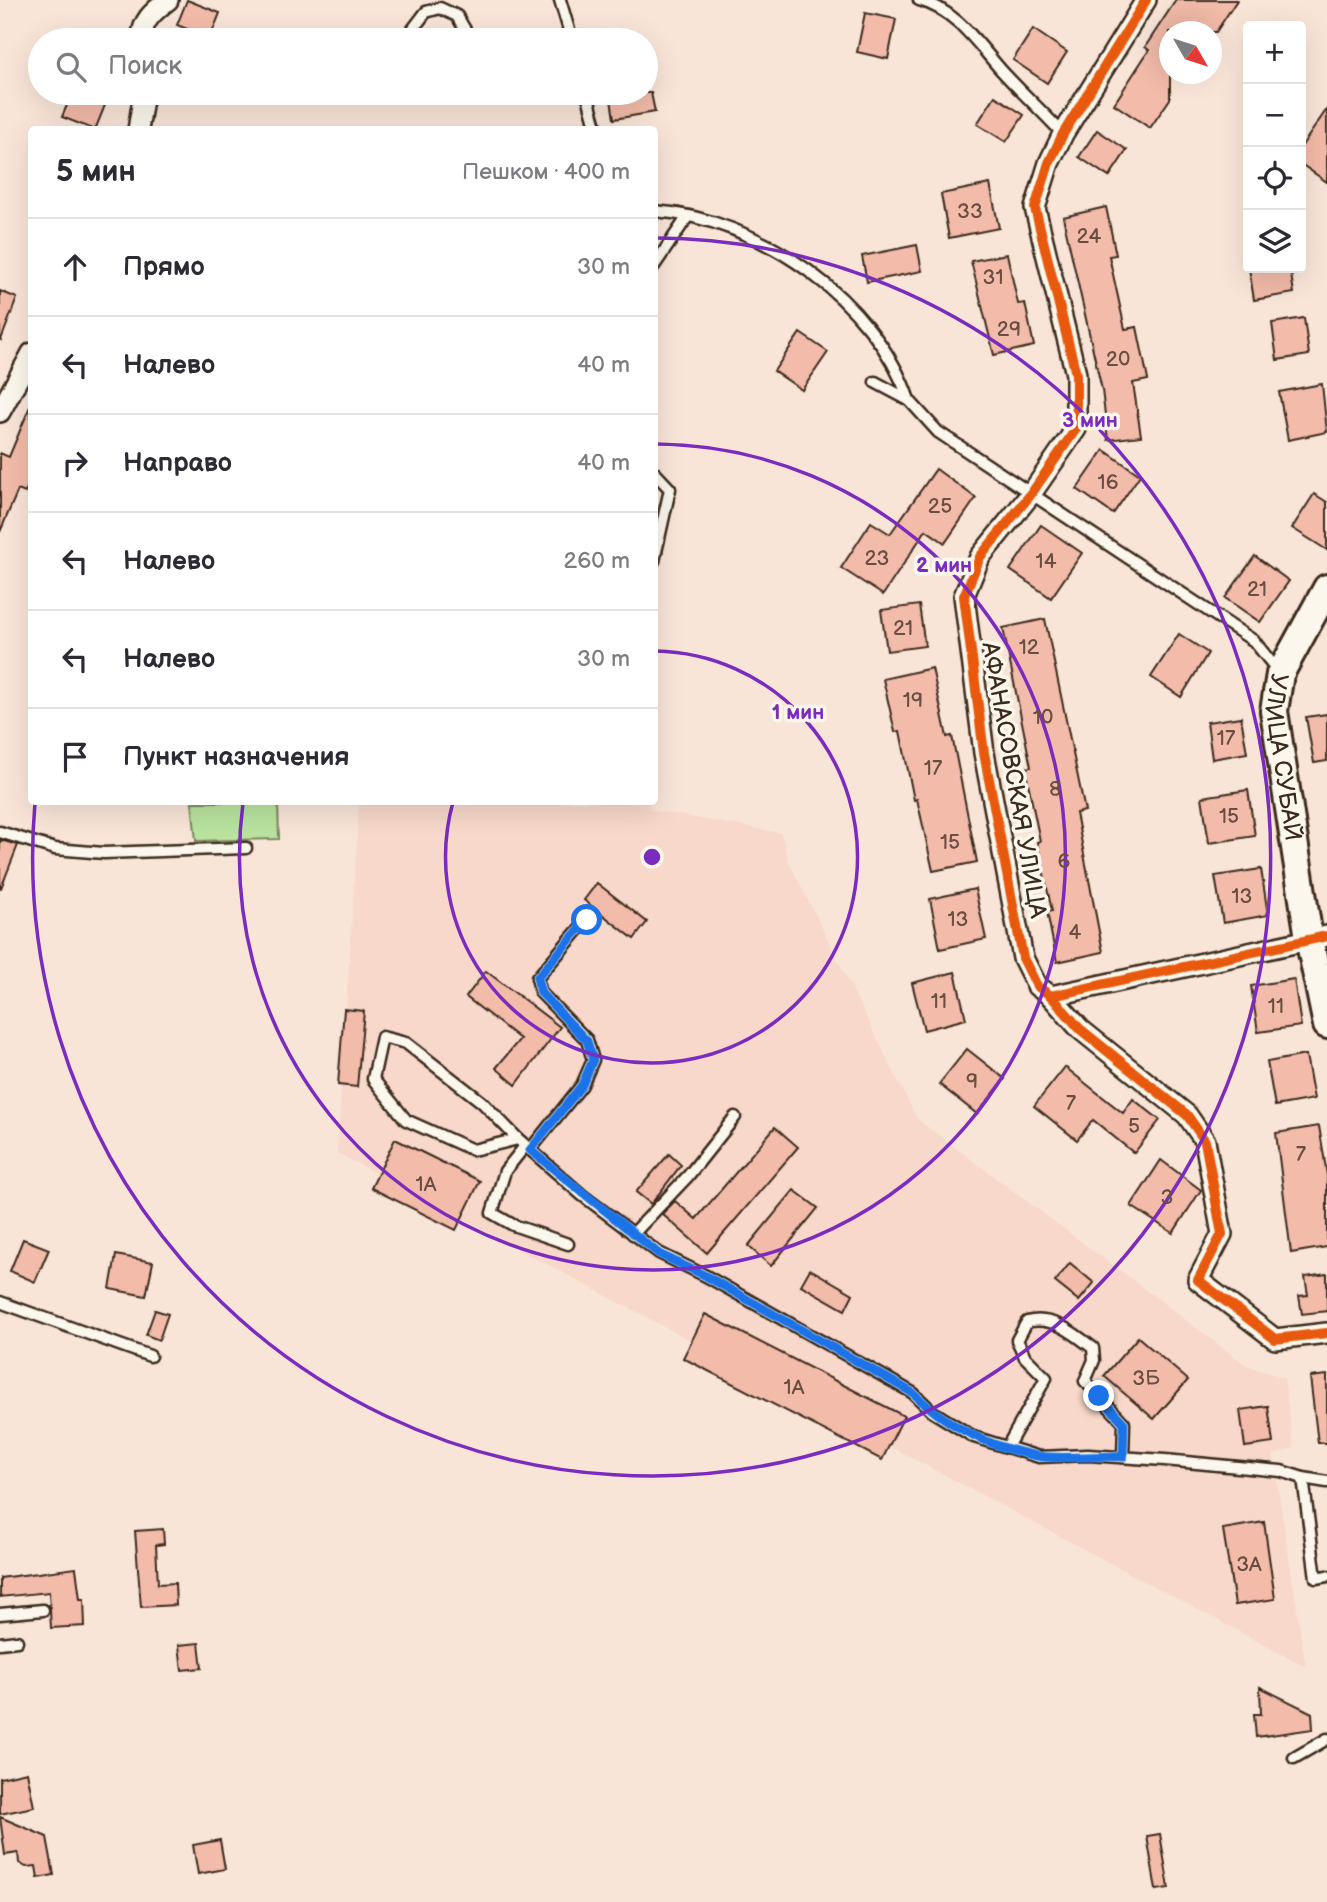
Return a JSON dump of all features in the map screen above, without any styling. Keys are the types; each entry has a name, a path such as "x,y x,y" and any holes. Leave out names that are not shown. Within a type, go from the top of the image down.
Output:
{"street":[{"path":"142,28 150,14 168,0"},
{"name":"АФАНАСОВСКАЯ УЛИЦА","path":"1146,0 1063,134 1049,163 1035,208 1076,374 1078,412 1076,429 1031,494 981,557 964,596 984,753 1023,958 1037,986 1051,996 1080,1029 1186,1115 1205,1141 1222,1234 1198,1280 1275,1339 1327,1333"},
{"path":"139,126 142,105"},
{"path":"0,412 28,360"},
{"name":"УЛИЦА СУБАЙ","path":"1327,588 1280,674 1274,711 1318,937 1327,1025"},
{"path":"1051,996 1318,937"}],"lane":[{"path":"560,0 568,28"},
{"path":"919,0 930,3 973,35 1002,71 1063,134"},
{"path":"414,28 426,12 440,8 457,16 464,28"},
{"path":"590,105 596,126"},
{"path":"658,212 723,223 795,258 880,342 900,372 909,400"},
{"path":"658,260 688,216"},
{"path":"875,382 909,400 938,432 1254,641 1280,674"},
{"path":"658,476 670,489 658,543"},
{"path":"0,832 55,849 104,853 246,848"},
{"path":"568,1244 513,1225 492,1213 505,1171 524,1145 582,1085 593,1060 587,1041 541,993 537,978 587,920"},
{"path":"524,1145 472,1150 406,1120 373,1079 382,1037 406,1043 482,1102 524,1145 659,1254 706,1276 913,1393 933,1412 974,1437 1039,1457 1123,1457 1282,1471 1327,1482"},
{"path":"633,1234 688,1175 735,1117"},
{"path":"0,1302 150,1356"},
{"path":"1007,1447 1046,1378 1025,1357 1017,1340 1027,1322 1042,1318 1060,1325 1094,1348 1094,1360 1085,1381 1124,1423 1123,1457"},
{"path":"1303,1478 1315,1578 1327,1576"},
{"path":"0,1614 43,1610"},
{"path":"0,1643 18,1641"},
{"path":"1294,1758 1313,1744 1327,1739"}],"shaded area":[{"path":"359,805 649,805 650,810 781,833 789,862 917,1119 1246,1365 1284,1378 1294,1448 1273,1455 1306,1667 337,1153"}],"green space":[{"path":"192,805 278,805 279,839 196,841"}],"building":[{"path":"187,0 220,13 214,28 185,28 177,25"},
{"path":"1176,0 1237,0 1222,23 1162,21"},
{"path":"865,13 896,19 888,59 857,52"},
{"path":"1159,26 1159,84 1170,84 1170,99 1150,128 1114,104 1149,50 1145,47"},
{"path":"1033,29 1067,52 1047,83 1013,60"},
{"path":"995,96 1024,115 1006,142 977,124"},
{"path":"67,105 105,105 97,126 85,126 62,117"},
{"path":"612,105 654,105 655,112 614,119"},
{"path":"1327,109 1327,182 1306,167 1306,140"},
{"path":"1097,130 1127,150 1109,177 1079,157"},
{"path":"990,184 999,228 949,238 941,194"},
{"path":"1106,207 1116,255 1109,256 1125,329 1137,327 1148,380 1133,383 1141,436 1108,440 1102,390 1063,217"},
{"path":"917,245 922,271 867,282 862,256"},
{"path":"1007,254 1018,304 1025,303 1034,346 994,355 971,261"},
{"path":"1250,273 1291,273 1294,293 1254,300"},
{"path":"0,291 17,298 1,340 0,339"},
{"path":"1304,318 1309,355 1277,360 1272,323"},
{"path":"800,333 828,352 802,390 774,371"},
{"path":"1322,384 1327,432 1288,440 1279,392"},
{"path":"28,411 28,486 25,493 18,490 0,532 0,453 9,457"},
{"path":"1104,450 1140,475 1113,514 1077,489"},
{"path":"936,469 976,498 945,543 926,530 883,595 841,568 871,522 890,534"},
{"path":"1314,494 1327,502 1327,550 1292,528"},
{"path":"1041,525 1082,553 1051,598 1010,570"},
{"path":"1255,556 1289,581 1260,622 1225,598"},
{"path":"919,605 925,646 887,651 881,610"},
{"path":"1045,619 1085,811 1076,813 1103,952 1057,962 1047,912 1052,911 1025,768 1031,767 1003,628"},
{"path":"1179,634 1208,653 1181,697 1151,677"},
{"path":"932,668 947,737 952,736 977,862 933,871 917,799 914,800 900,731 895,732 883,679"},
{"path":"1327,714 1327,761 1314,763 1306,717"},
{"path":"1241,717 1247,753 1212,759 1207,722"},
{"path":"1248,790 1255,836 1209,843 1202,797"},
{"path":"0,840 18,845 1,888 0,888"},
{"path":"1261,869 1268,915 1223,923 1215,876"},
{"path":"597,883 647,922 634,939 584,900"},
{"path":"975,889 986,939 940,949 930,899"},
{"path":"486,971 560,1027 516,1085 496,1068 520,1039 466,997"},
{"path":"955,972 966,1019 924,1030 912,983"},
{"path":"1294,979 1301,1026 1258,1032 1251,986"},
{"path":"344,1009 364,1011 357,1087 338,1085"},
{"path":"967,1049 1005,1079 977,1114 939,1084"},
{"path":"1306,1055 1314,1099 1275,1106 1267,1062"},
{"path":"1065,1067 1123,1113 1133,1099 1160,1120 1134,1153 1093,1120 1077,1140 1034,1106"},
{"path":"1319,1126 1327,1175 1327,1247 1291,1253 1276,1133"},
{"path":"775,1127 798,1147 707,1253 662,1214 675,1201 696,1219"},
{"path":"395,1139 480,1181 456,1230 371,1188"},
{"path":"669,1154 681,1165 651,1204 636,1192"},
{"path":"1161,1160 1201,1190 1173,1233 1131,1206"},
{"path":"794,1190 818,1208 771,1266 748,1246"},
{"path":"23,1239 49,1249 35,1282 10,1271"},
{"path":"116,1255 153,1262 146,1296 110,1289"},
{"path":"1070,1263 1094,1283 1079,1301 1055,1282"},
{"path":"810,1269 853,1294 845,1310 801,1285"},
{"path":"1327,1274 1327,1311 1302,1314 1299,1296 1308,1295 1305,1277"},
{"path":"155,1310 168,1314 159,1340 146,1335"},
{"path":"705,1314 904,1416 882,1460 683,1358"},
{"path":"1138,1337 1188,1380 1154,1419 1104,1376"},
{"path":"1327,1375 1327,1443 1318,1443 1310,1377"},
{"path":"1268,1406 1273,1443 1245,1447 1240,1410"},
{"path":"1264,1522 1275,1599 1235,1605 1223,1529"},
{"path":"163,1529 164,1544 156,1545 158,1584 175,1583 176,1605 141,1607 135,1531"},
{"path":"76,1568 80,1599 84,1599 85,1626 51,1628 49,1592 0,1597 0,1578"},
{"path":"199,1643 202,1668 182,1670 179,1645"},
{"path":"1260,1687 1312,1713 1313,1729 1256,1737 1254,1714 1261,1714"},
{"path":"27,1772 34,1807 0,1814 0,1778"},
{"path":"0,1817 47,1837 54,1875 38,1878 36,1866 26,1867 19,1863 18,1853 5,1855"},
{"path":"1160,1834 1169,1888 1156,1890 1147,1836"},
{"path":"220,1840 225,1869 198,1874 193,1845"}],"cycle path":[{"path":"1051,996 1037,986 1023,958 984,753 964,596 980,557 1031,494 1076,429 1076,374 1035,208 1049,163 1063,134 1146,0"},
{"path":"1327,936 1051,996 1080,1029 1187,1115 1205,1141 1222,1234 1198,1280 1275,1339 1327,1333"}],"route":[{"path":"587,920 537,978 541,993 587,1041 593,1060 582,1085 530,1150 582,1195 659,1254 706,1276 913,1393 933,1412 974,1437 1039,1457 1123,1457 1124,1423 1099,1396"}]}
